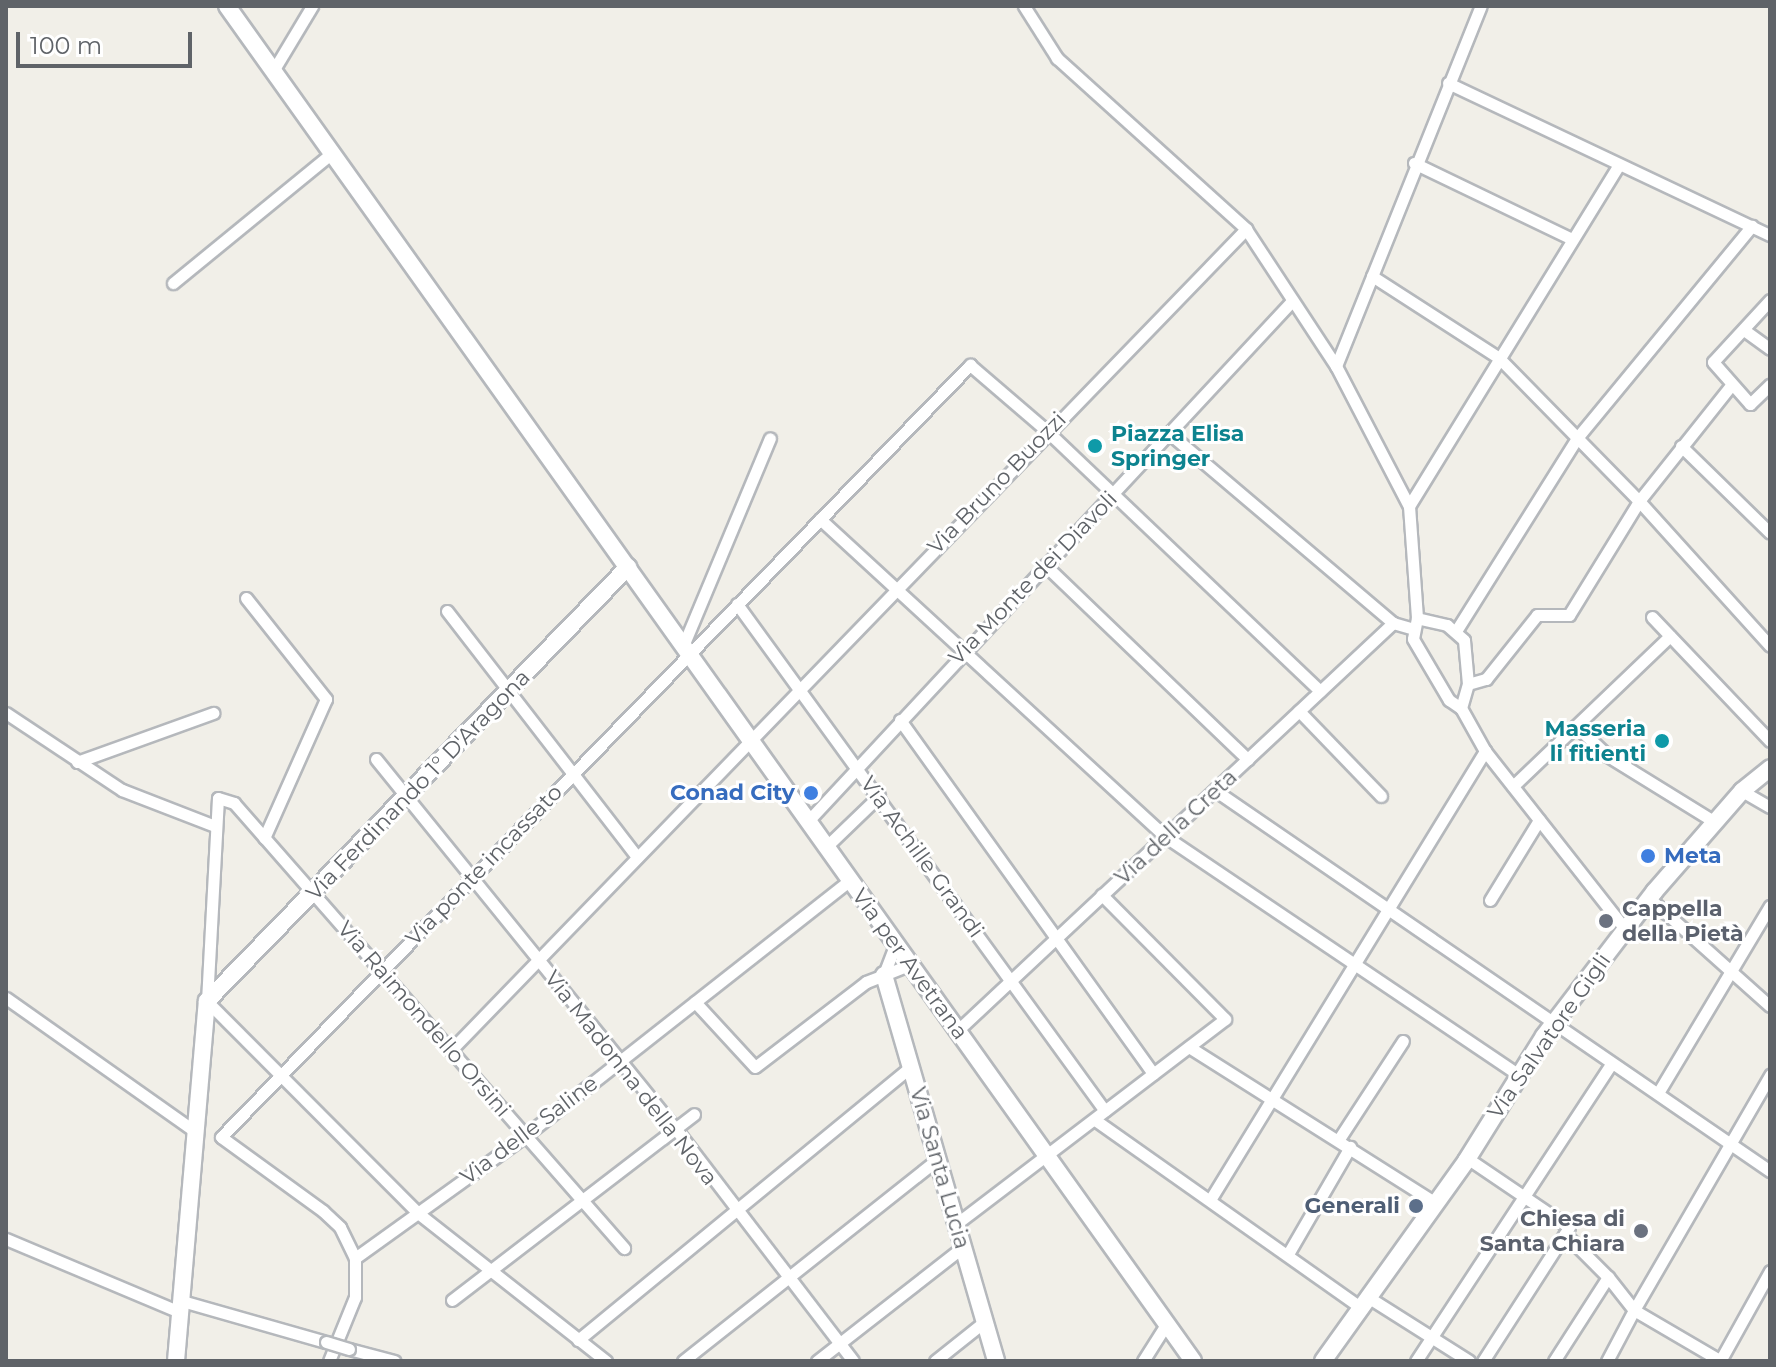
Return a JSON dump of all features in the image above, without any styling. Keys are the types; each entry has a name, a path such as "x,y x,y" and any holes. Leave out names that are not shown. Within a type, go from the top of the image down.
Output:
{"street":[{"name":"Via per Avetrana","path":"227,6 1193,1361"},
{"path":"273,71 312,6"},
{"path":"1024,6 1057,58 1246,229 1291,302 1336,366 1409,506 1414,623 1434,679 1461,708 1485,751 1625,929"},
{"path":"1336,366 1414,163 1481,6"},
{"path":"1448,83 1770,235"},
{"path":"173,283 333,152"},
{"path":"1414,163 1572,239"},
{"path":"1409,506 1619,164"},
{"path":"1456,631 1577,438 1752,226"},
{"name":"Via Bruno Buozzi","path":"451,1050 1047,431 1246,229"},
{"path":"1372,276 1499,358 1639,501 1770,646"},
{"path":"1770,300 1713,362 1750,404 1770,385"},
{"name":"Via Monte dei Diavoli","path":"809,820 961,653 1113,495 1291,302"},
{"path":"1744,330 1770,349"},
{"name":"Via ponte incassato","path":"355,1258 340,1227 323,1211 221,1137 571,776 686,650 737,604 970,365 1047,431"},
{"path":"1468,684 1486,679 1537,615 1566,618 1639,501 1732,384"},
{"path":"1047,431 1320,691"},
{"path":"1169,433 1393,623 1414,623 1456,631 1464,640 1468,684 1461,708"},
{"path":"686,650 770,438"},
{"path":"1681,446 1770,533"},
{"path":"820,519 961,653 1166,837 1517,1074"},
{"path":"1045,565 1248,760"},
{"name":"Via Ferdinando 1° D'Aragona","path":"207,1001 628,567"},
{"path":"246,598 326,699 264,838"},
{"name":"Via Achille Grandi","path":"737,604 1105,1111"},
{"path":"447,611 571,776 637,857"},
{"path":"1652,617 1770,741"},
{"name":"Via della Creta","path":"958,1030 1393,623"},
{"path":"1513,786 1670,636"},
{"path":"1299,711 1381,796"},
{"path":"6,713 122,790 215,826 207,1001 176,1361"},
{"path":"77,762 213,713"},
{"path":"900,720 1058,936 1153,1074"},
{"path":"1576,726 1608,756 1715,822"},
{"path":"1210,1200 1485,751"},
{"name":"Via Madonna della Nova","path":"376,759 675,1128 734,1211 853,1361"},
{"name":"Via Salvatore Gigli","path":"1323,1361 1467,1158 1517,1074 1553,1023 1649,898 1742,791 1770,768"},
{"path":"1216,791 1770,1171"},
{"path":"1742,791 1770,807"},
{"path":"828,845 879,796"},
{"name":"Via Raimondello Orsini","path":"215,826 218,798 234,803 624,1248"},
{"path":"1490,900 1539,820"},
{"name":"Via delle Saline","path":"355,1258 526,1135 850,880"},
{"path":"956,1224 1225,1019 1102,895"},
{"path":"1649,898 1770,1006"},
{"path":"1658,1093 1770,906"},
{"path":"884,975 896,943"},
{"path":"695,1002 755,1067 866,982 911,964"},
{"name":"Via Santa Lucia","path":"884,975 996,1361"},
{"path":"6,998 196,1132"},
{"path":"207,1001 278,1076 418,1213 490,1273 606,1361"},
{"path":"1339,1139 1403,1041"},
{"path":"1189,1047 1273,1096 1436,1203"},
{"path":"1416,1361 1611,1064"},
{"path":"578,1340 911,1066"},
{"path":"1607,1361 1770,1075"},
{"path":"452,1300 584,1203 694,1114"},
{"path":"1095,1120 1288,1254 1366,1304 1431,1336 1469,1361"},
{"path":"1288,1254 1350,1147"},
{"path":"1467,1158 1569,1227 1483,1361"},
{"path":"683,1361 938,1159"},
{"path":"1565,1234 1608,1277 1634,1310 1720,1361 1770,1271"},
{"path":"6,1239 181,1307 394,1361"},
{"path":"817,1361 963,1247"},
{"path":"329,1361 355,1297 355,1258"},
{"path":"1554,1361 1608,1277"},
{"path":"935,1361 984,1322"},
{"path":"1143,1361 1167,1323"}],"place":[{"name":"Piazza Elisa Springer","path":"1095,446"},
{"name":"Masseria li fitienti","path":"1662,741"},
{"name":"Conad City","path":"811,793"},
{"name":"Meta","path":"1648,856"},
{"name":"Cappella della Pietà","path":"1606,921"},
{"name":"Generali","path":"1416,1206"},
{"name":"Chiesa di Santa Chiara","path":"1641,1231"}]}
